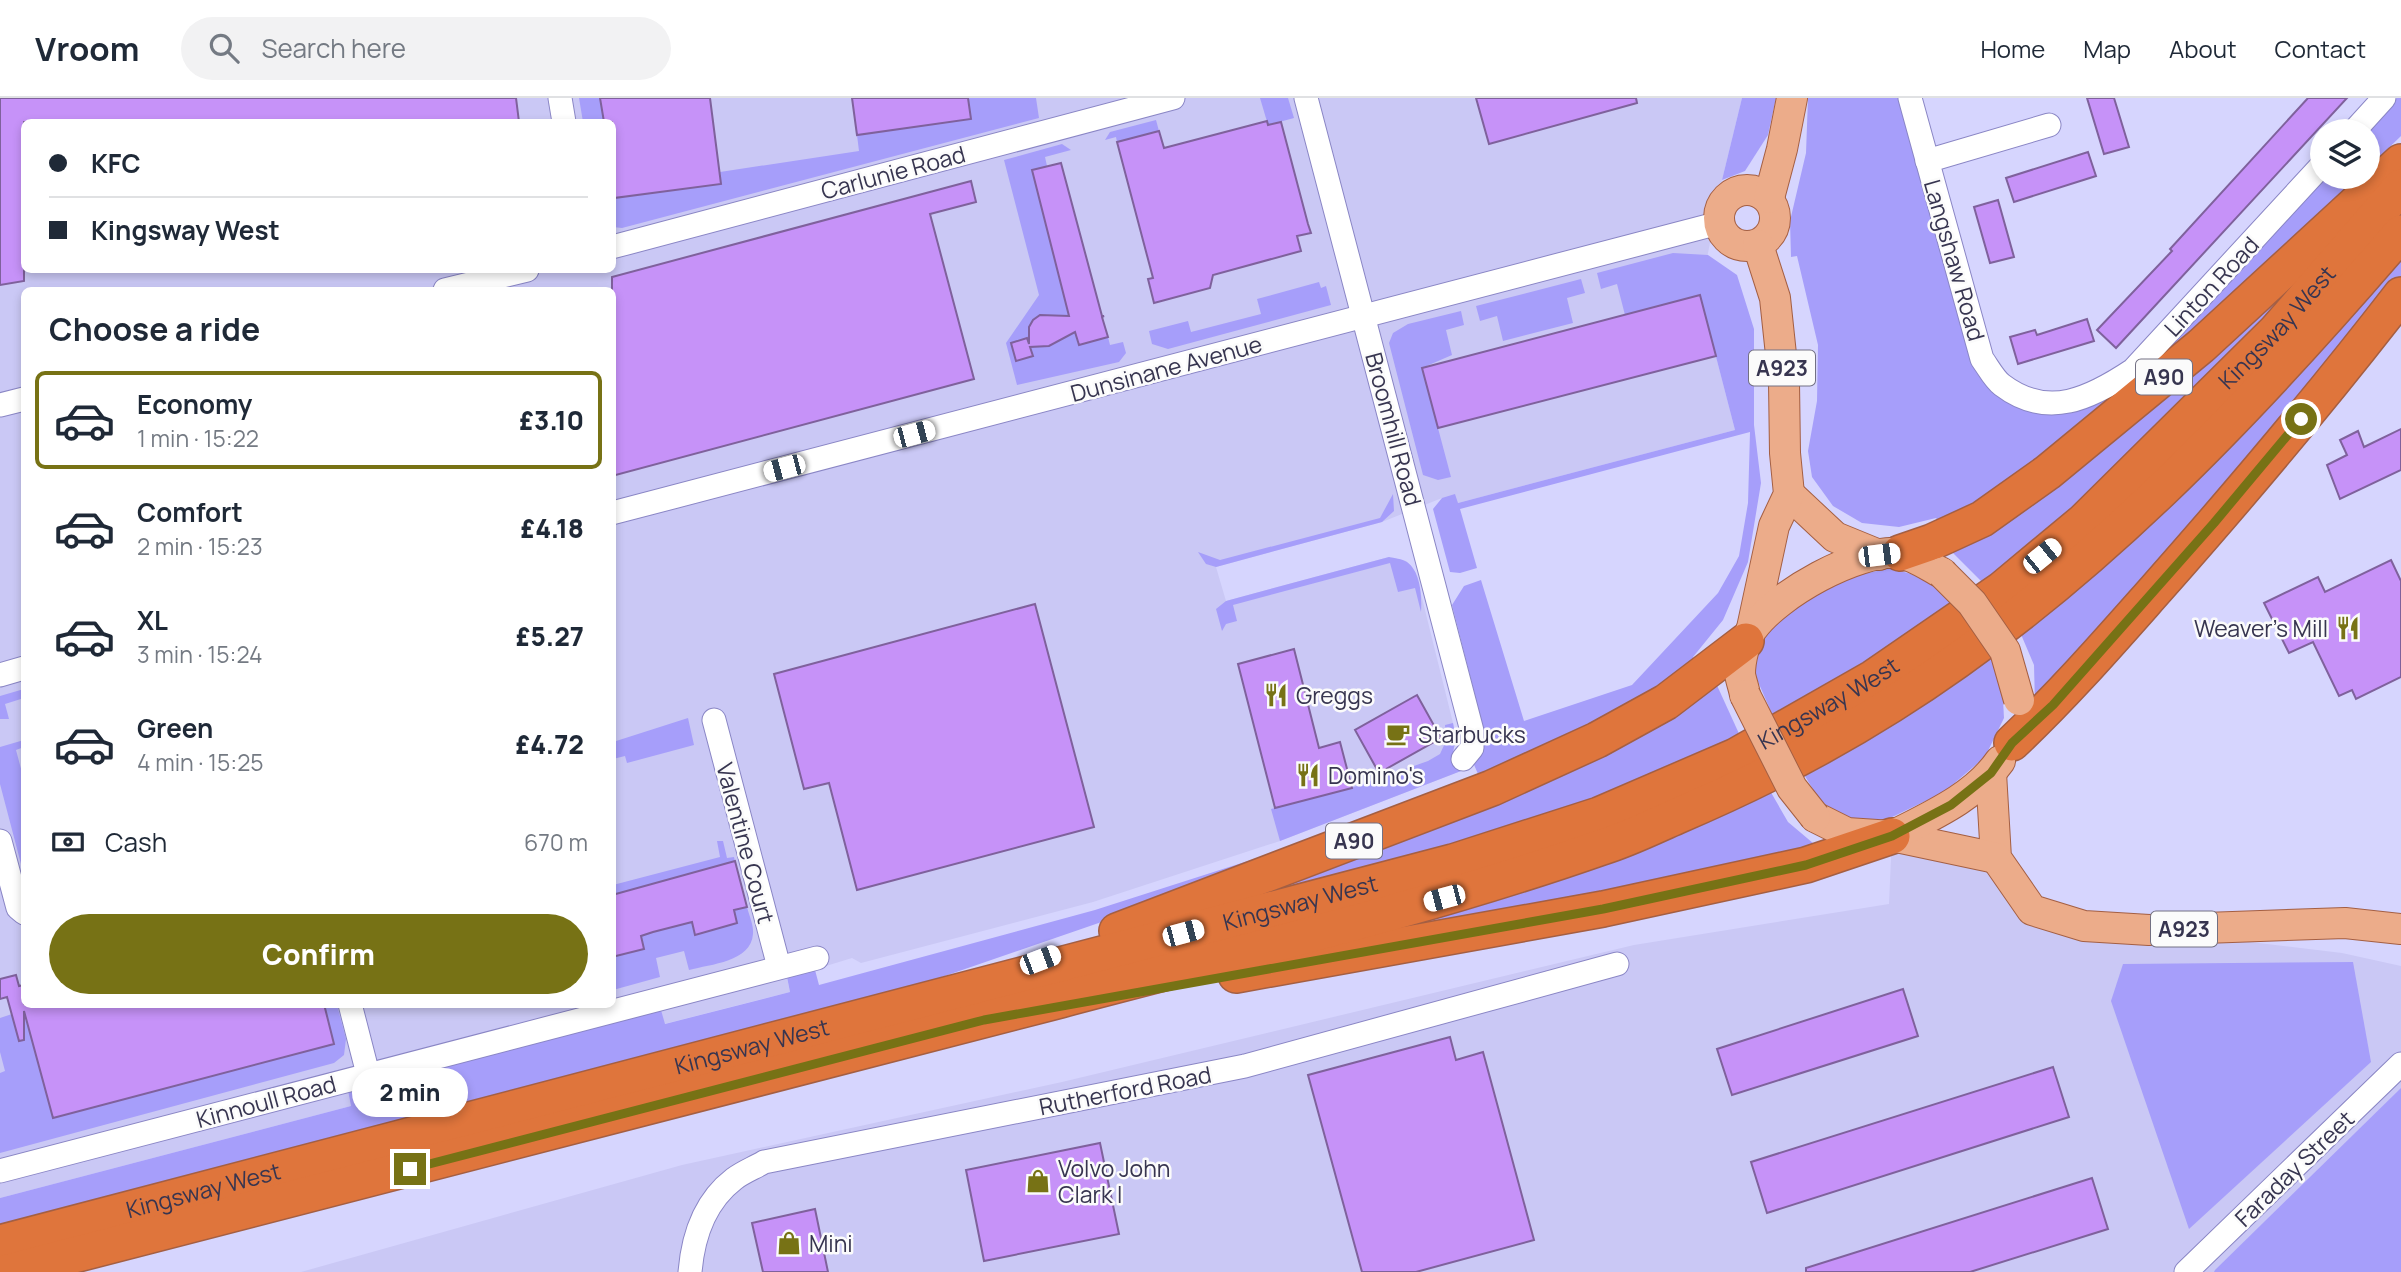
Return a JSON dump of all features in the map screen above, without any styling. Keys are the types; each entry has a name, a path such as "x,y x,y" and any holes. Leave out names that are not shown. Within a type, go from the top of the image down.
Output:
{"highway":[{"name":"A90","path":"1889,554 1931,542 1982,519 2048,472 2201,346 2401,162"},
{"name":"Kingsway West","path":"0,1243 1452,862 1599,815 1736,757 1873,678 2001,590 2084,521 2276,331 2401,187"},
{"name":"Kingsway West","path":"8,1272 984,1020 1444,898 1608,845 1748,786 1890,706 2017,618 2118,532 2239,414 2401,233"},
{"path":"2012,743 2053,705 2214,523 2353,357 2401,295"},
{"name":"A90","path":"940,998 1492,788 1597,740 1666,702 1749,635"},
{"path":"984,1020 1603,909 1806,865 1892,836"}],"main road":[{"path":"1769,198 1753,190 1735,192 1722,205 1719,223 1723,232 1738,245 1758,244 1772,233 1776,215 1769,198 1792,98"},
{"name":"A923","path":"1758,244 1775,298 1784,383 1785,453 1789,494"},
{"path":"1892,836 1951,805 1991,773 2012,743 2019,700 2005,651 1972,603 1942,573 1835,537 1789,494 1774,526 1740,674 1745,695 1792,788 1815,817 1847,833 1892,836 1996,858 1991,773"},
{"path":"1749,635 1778,603 1807,582 1841,566 1889,554"},
{"name":"A923","path":"1996,858 2032,910 2084,926 2149,930 2345,923 2401,929"}],"street":[{"path":"560,98 564,119"},
{"name":"Carlunie Road","path":"616,246 1173,98"},
{"name":"Broomhill Road","path":"1306,98 1472,731 1472,748 1463,759"},
{"name":"Langshaw Road","path":"1910,98 1982,359"},
{"path":"2365,119 2384,98"},
{"name":"Langshaw Road","path":"1927,161 2049,124"},
{"name":"Linton Road","path":"1982,359 2000,384 2030,402 2062,403 2099,392 2133,370 2310,178"},
{"name":"Dunsinane Avenue","path":"616,512 1719,223"},
{"path":"457,287 515,273"},
{"path":"0,405 21,400"},
{"path":"0,674 21,669"},
{"name":"Valentine Court","path":"714,720 779,968"},
{"path":"0,841 21,911"},
{"name":"Kinnoull Road","path":"616,1003 817,958"},
{"name":"Rutherford Road","path":"690,1272 692,1246 699,1222 734,1179 764,1162 1245,1066 1618,964"},
{"path":"351,1008 368,1074"},
{"name":"Kinnoull Road","path":"0,1171 368,1074 593,1008"},
{"name":"Faraday Street","path":"2186,1272 2401,1064"}],"shaded area":[{"path":"0,98 1742,98 1722,180 1700,295 1735,430 1458,503 1442,498 1382,522 1216,567 1226,601 1389,557 1406,561 1415,572 1422,598 1453,723 1456,739 1453,752 1461,771 1280,841 1093,902 861,963 852,958 787,978 790,992 664,1024 661,1010 348,1092 351,1106 0,1198"},
{"path":"579,98 600,98 604,119 582,119"},
{"path":"968,98 1036,98 1039,118 622,228 616,227 616,198 721,184 720,172 859,151 857,135 971,119"},
{"path":"1260,98 1288,98 1294,118 1268,125"},
{"path":"1742,98 1776,98 1768,135 1745,171 1722,180"},
{"path":"1808,98 1899,98 1973,363 1993,392 2027,410 2064,412 2102,401 2312,189 2347,189 2161,370 1942,527 1936,518 1899,527 1862,523 1833,506 1812,477 1808,451 1817,401 1818,345 1797,256 1791,257 1790,221 1806,153"},
{"path":"2397,98 2401,98 2401,136 2380,156 2380,119 2377,119"},
{"path":"1156,120 1159,131 1117,142 1116,137 1105,140 1110,132"},
{"path":"1062,144 1071,150 1045,157 1047,166 1033,171 1078,344 1108,337 1110,345 1123,342 1126,353 1119,362 1017,385 1006,343 1039,295 1004,160"},
{"path":"2330,249 2185,406 1987,587 1948,548"},
{"path":"1673,253 1708,255 1737,275 1754,329 1754,425 1761,483 1748,562 1723,620 1693,657 1694,668 1646,703 1302,853 849,1009 0,1230 0,1198 351,1106 348,1091 661,1010 665,1024 790,992 787,977 815,970 819,985 1095,910 1301,844 1478,774 1472,760 1482,747 1479,711 1452,605 1464,586 1481,580 1524,721 1632,685 1718,593 1739,556 1748,503 1750,432 1460,509 1477,568 1460,573 1450,572 1433,509 1442,498 1455,494 1458,503 1735,430 1700,295 1625,315 1617,284 1601,289 1597,273"},
{"path":"2401,254 2401,278 2035,705 2034,665 2020,632"},
{"path":"1581,279 1585,293 1567,298 1573,323 1503,341 1497,316 1480,321 1476,306"},
{"path":"1319,282 1321,288 1326,286 1331,305 1168,349 1152,344 1149,331 1188,321 1191,332 1261,314 1257,299"},
{"path":"1461,311 1464,325 1446,330 1452,355 1422,368 1451,477 1438,480 1423,475 1389,343 1393,333 1408,324"},
{"path":"1393,494 1394,511 1382,522 1216,567 1206,564 1198,552 1220,560 1380,518"},
{"path":"1389,557 1400,559 1412,566 1421,592 1421,612 1415,588 1398,592 1390,563 1233,605 1237,621 1226,624 1222,631 1216,609 1226,601"},
{"path":"1892,568 1929,580 1956,608 1775,721 1753,670 1763,637 1788,609 1848,577"},
{"path":"1990,656 2002,683 2004,718 1985,757 1944,792 1886,820 1845,821 1818,798 1802,771"},
{"path":"1715,681 1741,738 1595,805 1255,903 1251,893"},
{"path":"21,690 21,699 5,704 9,719 0,719 0,696"},
{"path":"688,718 694,745 627,763 625,756 616,758 616,741"},
{"path":"1453,723 1456,739 1453,752 1461,771 1280,841 1271,809 1357,786 1428,761 1440,754 1446,741 1445,725"},
{"path":"21,741 21,748 16,750 21,769 21,864 0,784 0,747"},
{"path":"1769,789 1788,822 1820,849 1395,936 1392,925"},
{"path":"1892,836 1985,865 2032,910 2149,930 2342,953 2401,966 2401,1272 301,1272 682,1165 1062,1082 1634,945 1889,904"},
{"path":"717,841 723,841 727,858 734,857 735,861 692,922 695,935 737,923 734,910 747,907 753,931 751,943 745,951 728,960 689,970 684,951 656,958 660,977 616,989 616,884 720,857"},
{"path":"2353,962 2371,1062 2189,1229 2111,1001 2123,964"},
{"path":"325,1008 338,1008 346,1039 344,1055 334,1063 0,1153 0,1073 5,1071 0,1052 0,1018 24,1010 53,1118 334,1044"},
{"path":"2401,1088 2401,1272 2214,1272 2215,1270"}],"building":[{"path":"0,98 516,98 519,119 21,119 21,273 24,273 24,281 0,285"},
{"path":"600,98 710,98 721,184 616,198 616,119 604,119"},
{"path":"852,98 968,98 971,119 857,135"},
{"path":"1476,98 1636,98 1637,103 1489,144"},
{"path":"2087,98 2114,98 2129,147 2104,154"},
{"path":"2308,98 2347,98 2328,119 2310,119 2310,138 2116,348 2097,330 2172,251 2170,249"},
{"path":"1267,121 1268,125 1281,122 1311,233 1297,236 1301,251 1213,275 1210,288 1154,303 1148,279 1153,278 1117,142 1159,131 1164,148"},
{"path":"2088,152 2096,176 2014,202 2006,178"},
{"path":"1061,163 1108,337 1079,345 1075,332 1049,346 1030,347 1033,356 1016,361 1011,343 1027,338 1029,344 1029,327 1033,320 1040,315 1069,316 1032,170"},
{"path":"971,181 976,202 930,214 974,379 616,475 616,287 612,287 612,277"},
{"path":"1998,200 2014,257 1990,263 1974,207"},
{"path":"1700,295 1716,356 1438,428 1422,368"},
{"path":"2087,319 2094,341 2018,364 2010,337 2035,330 2037,335"},
{"path":"2401,429 2401,470 2340,499 2327,465 2347,455 2340,440 2358,431 2364,447"},
{"path":"2391,560 2401,581 2401,677 2356,699 2352,690 2339,696 2313,642 2289,653 2264,603 2318,577 2325,592"},
{"path":"1035,604 1094,827 857,890 829,783 804,789 774,674"},
{"name":"Greggs","path":"1294,649 1319,748 1340,742 1352,788 1275,808 1238,664"},
{"name":"Starbucks","path":"1417,695 1441,738 1379,773 1355,730"},
{"path":"735,861 747,907 734,910 737,923 695,935 692,922 653,932 641,936 644,949 616,956 616,894"},
{"path":"16,975 21,986 21,1008 325,1008 334,1044 53,1118 24,1011 24,1040 19,1041 7,997 0,999 0,979"},
{"path":"1903,989 1918,1036 1732,1095 1717,1049"},
{"path":"1450,1037 1456,1060 1483,1052 1534,1240 1416,1272 1362,1272 1308,1075"},
{"path":"2053,1067 2069,1117 1767,1213 1751,1162"},
{"path":"1100,1143 1119,1234 984,1261 966,1170"},
{"path":"2092,1178 2108,1229 1970,1272 1806,1272 1806,1268"},
{"path":"815,1209 828,1272 763,1272 752,1223"}],"place":[{"name":"Weaver's Mill","path":"2348,628"},
{"name":"Greggs","path":"1276,695"},
{"name":"Starbucks","path":"1398,734"},
{"name":"Domino's","path":"1308,775"},
{"name":"Volvo John Clark l","path":"1038,1181"},
{"name":"Mini","path":"789,1243"}],"route":[{"path":"410,1169 984,1020 1603,909 1806,865 1892,836 1951,805 1991,773 2012,743 2053,705 2214,523 2301,419"}]}
